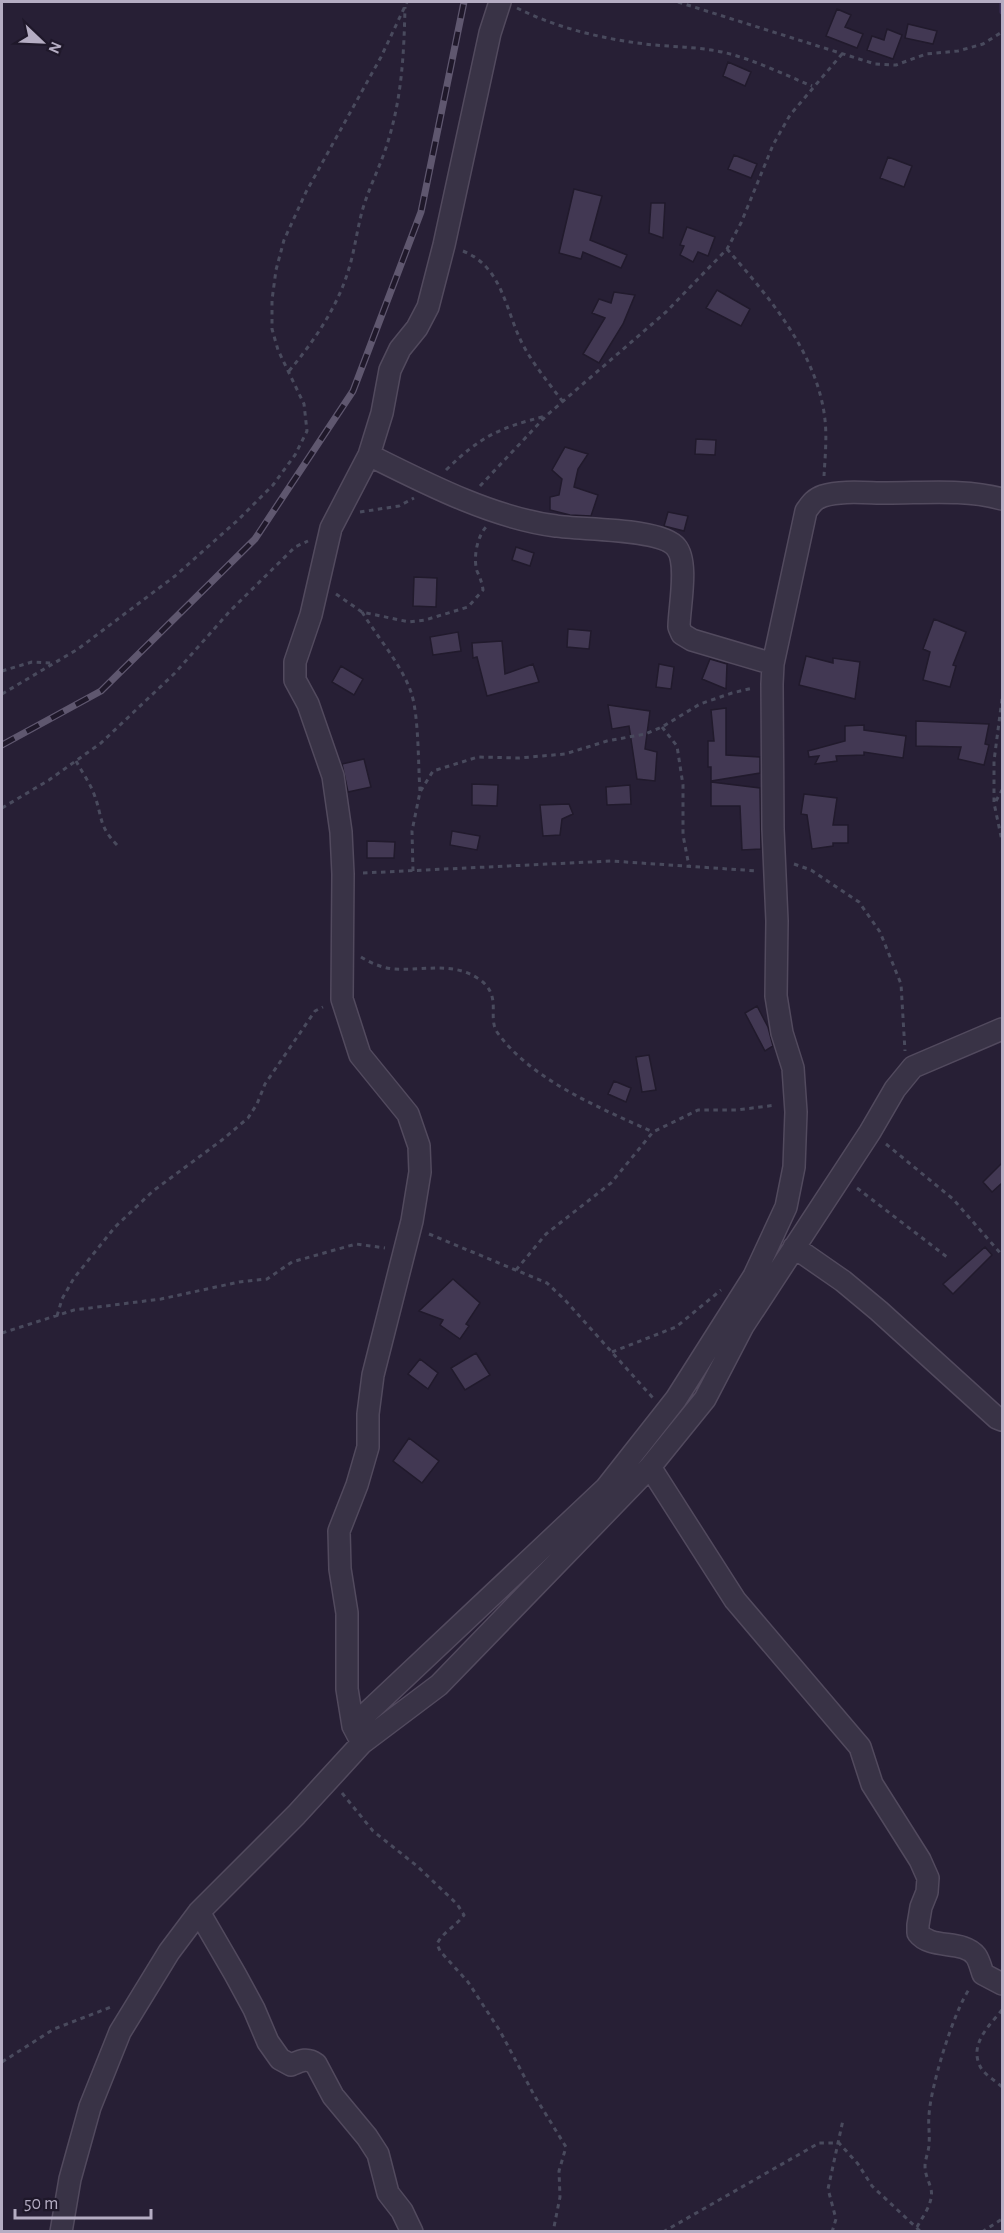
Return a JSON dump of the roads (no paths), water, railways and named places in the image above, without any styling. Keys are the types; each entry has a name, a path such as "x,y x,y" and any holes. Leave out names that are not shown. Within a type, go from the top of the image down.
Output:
{"street":[{"path":"358,1735 347,1689 347,1613 340,1569 339,1531 357,1485 368,1447 368,1414 373,1375 412,1221 420,1172 419,1146 408,1114 360,1055 342,999 341,832 333,776 308,704 295,680 295,662 320,583 331,528 369,455 382,413 390,370 400,349 417,328 428,307 490,33 507,4"},
{"path":"369,455 468,501 521,519 556,526 642,534 667,540 677,547 682,563 679,627 682,634 773,674"},
{"path":"61,2232 70,2179 90,2107 120,2032 169,1952 199,1912 330,1778 358,1735 606,1488 666,1413 749,1285 786,1207 794,1167 795,1102 793,1068 782,1033 776,996 773,674 806,511 812,501 824,496 853,493 936,492 986,495 1002,499"},
{"path":"358,1735 439,1685 650,1467 705,1399 743,1326 870,1132 895,1089 913,1067 1002,1029"},
{"path":"794,1247 861,1296 997,1418 1002,1420"},
{"path":"650,1467 735,1600 860,1747 872,1784 915,1851 928,1878 918,1934 927,1940 970,1951 977,1957 983,1974 1002,1984"},
{"path":"199,1912 236,1974 268,2042 280,2059 291,2065 305,2060 311,2060 316,2064 333,2096 367,2137 378,2154 388,2193 402,2211 412,2232"}],"waterway":[{"path":"1002,2 1002,12"}],"railway":[{"path":"2,745 101,691 255,539 353,391 421,212 464,2"}]}
